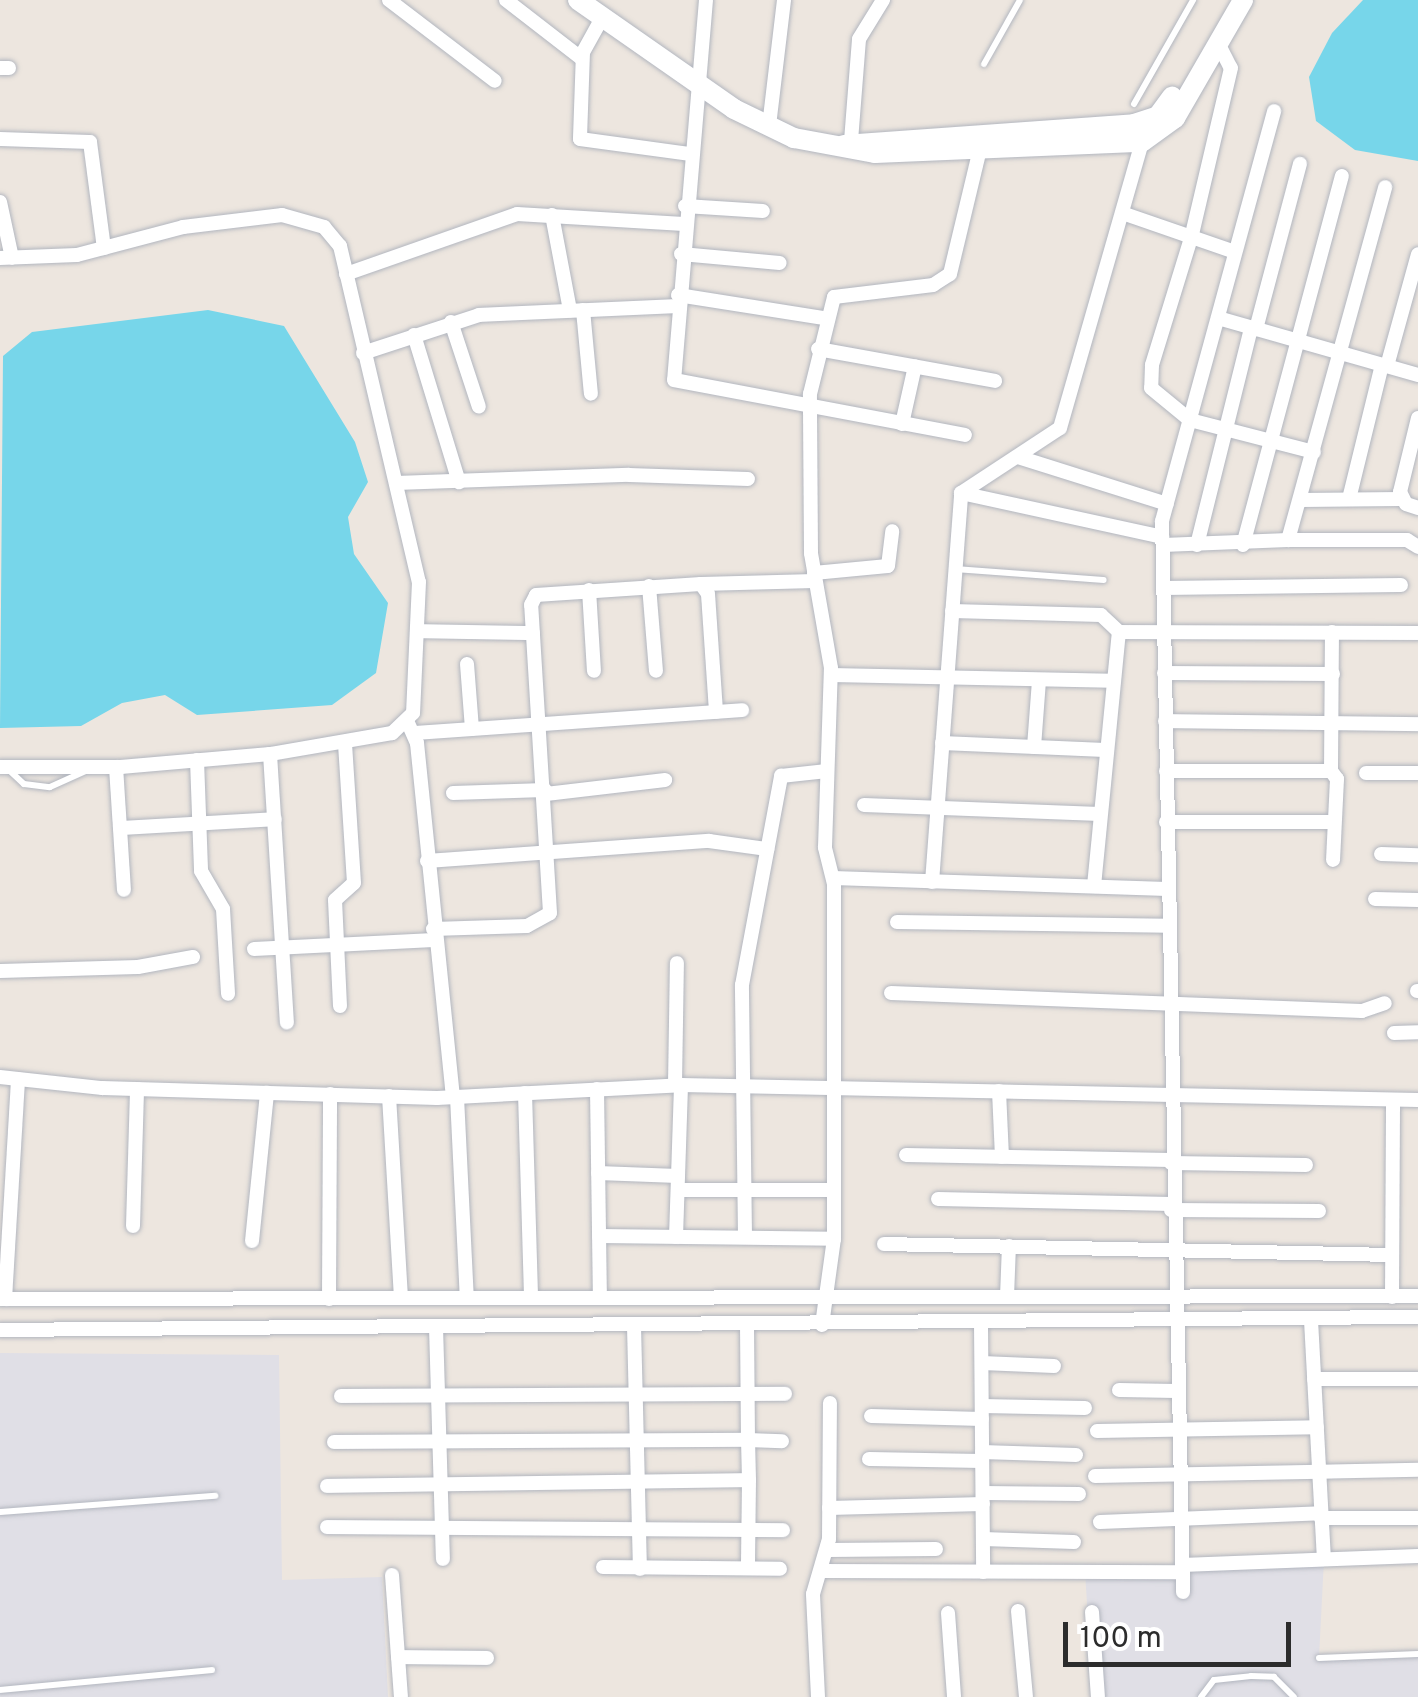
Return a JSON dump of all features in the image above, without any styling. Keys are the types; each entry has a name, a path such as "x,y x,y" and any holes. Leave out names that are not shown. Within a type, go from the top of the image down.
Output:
{"street":[{"path":"389,0 496,81"},
{"path":"506,0 582,59"},
{"path":"578,0 695,82 769,126 844,144 980,149 1142,142 1174,118 1243,0"},
{"path":"706,0 695,82 672,374 678,384 965,435"},
{"path":"769,126 784,0"},
{"path":"844,144 858,38 882,0"},
{"path":"844,144 1149,121 1166,108 1228,0"},
{"path":"602,18 582,59 582,141 689,154"},
{"path":"1218,42 1231,68 1191,238 1150,374 1152,388 1190,420 1314,452"},
{"path":"1183,1592 1171,1207 1163,541 1167,504 1274,111"},
{"path":"961,493 1060,428 1149,121"},
{"path":"0,139 90,142 104,248"},
{"path":"822,1325 834,1238 833,878 825,847 831,676 814,577 809,407 829,302 842,294 946,280 980,149"},
{"path":"1197,545 1300,164"},
{"path":"1243,546 1294,340 1342,176"},
{"path":"1288,540 1386,188"},
{"path":"0,202 6,258 104,248 183,227 282,215 324,227 340,246 363,352 416,550 417,631 411,728 433,934 449,1007 467,1298"},
{"path":"685,206 763,211"},
{"path":"1125,214 1235,252"},
{"path":"346,274 494,219 552,215 684,224"},
{"path":"552,215 576,310 591,394"},
{"path":"681,254 780,263"},
{"path":"1349,499 1418,254"},
{"path":"363,352 451,322 678,300 824,318"},
{"path":"1218,318 1418,376"},
{"path":"451,322 479,407"},
{"path":"414,335 459,482"},
{"path":"818,348 995,381"},
{"path":"902,424 914,366"},
{"path":"1401,499 1418,418"},
{"path":"1018,457 1167,504"},
{"path":"396,482 629,475 748,479"},
{"path":"961,493 1163,541 1243,546 1288,540 1407,540 1418,547"},
{"path":"932,882 961,493"},
{"path":"1301,500 1401,499 1418,508"},
{"path":"254,949 337,944 545,920 552,893 533,633 536,595 814,577 884,568 892,531"},
{"path":"701,584 708,594 716,712"},
{"path":"1163,588 1401,584"},
{"path":"650,586 656,671"},
{"path":"589,590 594,671"},
{"path":"952,611 1101,615 1119,632 1418,633"},
{"path":"417,631 533,633"},
{"path":"1094,886 1111,681 1119,632"},
{"path":"1332,632 1331,771 1337,780 1333,860"},
{"path":"468,664 472,729"},
{"path":"1164,674 1332,674"},
{"path":"831,676 1111,681"},
{"path":"1034,747 1038,680"},
{"path":"4,768 116,767 270,754 411,728 472,729 742,710"},
{"path":"1165,720 1418,724"},
{"path":"340,1006 336,897 354,882 345,742"},
{"path":"942,742 1105,750"},
{"path":"270,754 287,1022"},
{"path":"197,760 203,881 223,909 228,994"},
{"path":"116,767 124,890"},
{"path":"1166,771 1331,771"},
{"path":"745,1238 742,985 766,848 780,776 827,772"},
{"path":"1366,773 1418,773"},
{"path":"453,793 546,792 665,780"},
{"path":"864,805 1100,814"},
{"path":"120,828 274,819"},
{"path":"1166,822 1334,822"},
{"path":"427,860 709,841 766,848"},
{"path":"1381,854 1418,855"},
{"path":"833,878 1167,889"},
{"path":"1376,899 1418,900"},
{"path":"897,922 1168,926"},
{"path":"0,971 138,968 193,957"},
{"path":"676,1236 677,963"},
{"path":"891,993 1362,1011 1385,1003"},
{"path":"1394,1033 1418,1032"},
{"path":"0,1078 137,1089 389,1096 678,1085 1418,1100"},
{"path":"18,1079 2,1299 1418,1296"},
{"path":"133,1226 137,1089"},
{"path":"597,1089 600,1298"},
{"path":"1000,1090 1002,1157"},
{"path":"252,1242 267,1093"},
{"path":"525,1093 531,1298"},
{"path":"328,1298 330,1094"},
{"path":"389,1096 401,1298"},
{"path":"1392,1296 1393,1100"},
{"path":"906,1155 1306,1165"},
{"path":"598,1173 744,1191 833,1190"},
{"path":"938,1199 1319,1211"},
{"path":"599,1236 834,1238"},
{"path":"884,1244 1392,1255"},
{"path":"1007,1297 1009,1246"},
{"path":"656,1298 657,1326"},
{"path":"0,1330 1174,1323 1418,1317"},
{"path":"1311,1320 1324,1559"},
{"path":"981,1324 983,1572"},
{"path":"747,1325 748,1567"},
{"path":"634,1326 640,1569"},
{"path":"436,1327 443,1559"},
{"path":"982,1363 1054,1366"},
{"path":"1314,1380 1418,1378"},
{"path":"1119,1390 1176,1391"},
{"path":"340,1396 786,1394"},
{"path":"818,1697 813,1594 828,1550 830,1403"},
{"path":"871,1416 1085,1408"},
{"path":"1097,1431 1317,1427"},
{"path":"334,1442 782,1441"},
{"path":"870,1459 1076,1455"},
{"path":"1095,1476 1418,1470"},
{"path":"328,1486 749,1480"},
{"path":"829,1508 1079,1494"},
{"path":"1100,1522 1321,1516 1418,1518"},
{"path":"326,1526 783,1530"},
{"path":"983,1539 1074,1542"},
{"path":"828,1550 936,1549"},
{"path":"820,1572 1182,1568 1418,1556"},
{"path":"602,1566 780,1569"},
{"path":"392,1575 401,1697"},
{"path":"1018,1611 1026,1697"},
{"path":"1092,1612 1098,1697"},
{"path":"948,1613 954,1697"},
{"path":"398,1657 487,1658"}],"lane":[{"path":"984,64 1020,0"},
{"path":"1134,104 1193,0"},
{"path":"954,569 1104,580"},
{"path":"0,1512 215,1496"},
{"path":"1319,1658 1418,1654"},
{"path":"0,1690 212,1670"},
{"path":"1201,1697 1214,1680 1251,1676 1274,1677 1294,1697"}],"shaded area":[{"path":"0,1353 279,1355 282,1580 382,1577 388,1697 0,1697"},
{"path":"1324,1559 1319,1658 1418,1654 1418,1697 1093,1697 1085,1572"}],"water":[{"path":"1363,0 1418,0 1418,161 1355,150 1316,121 1309,77 1332,33"},
{"path":"208,310 284,326 355,442 368,482 348,517 354,554 388,603 376,673 332,705 197,715 165,695 122,703 81,726 0,728 3,356 32,332"}]}
